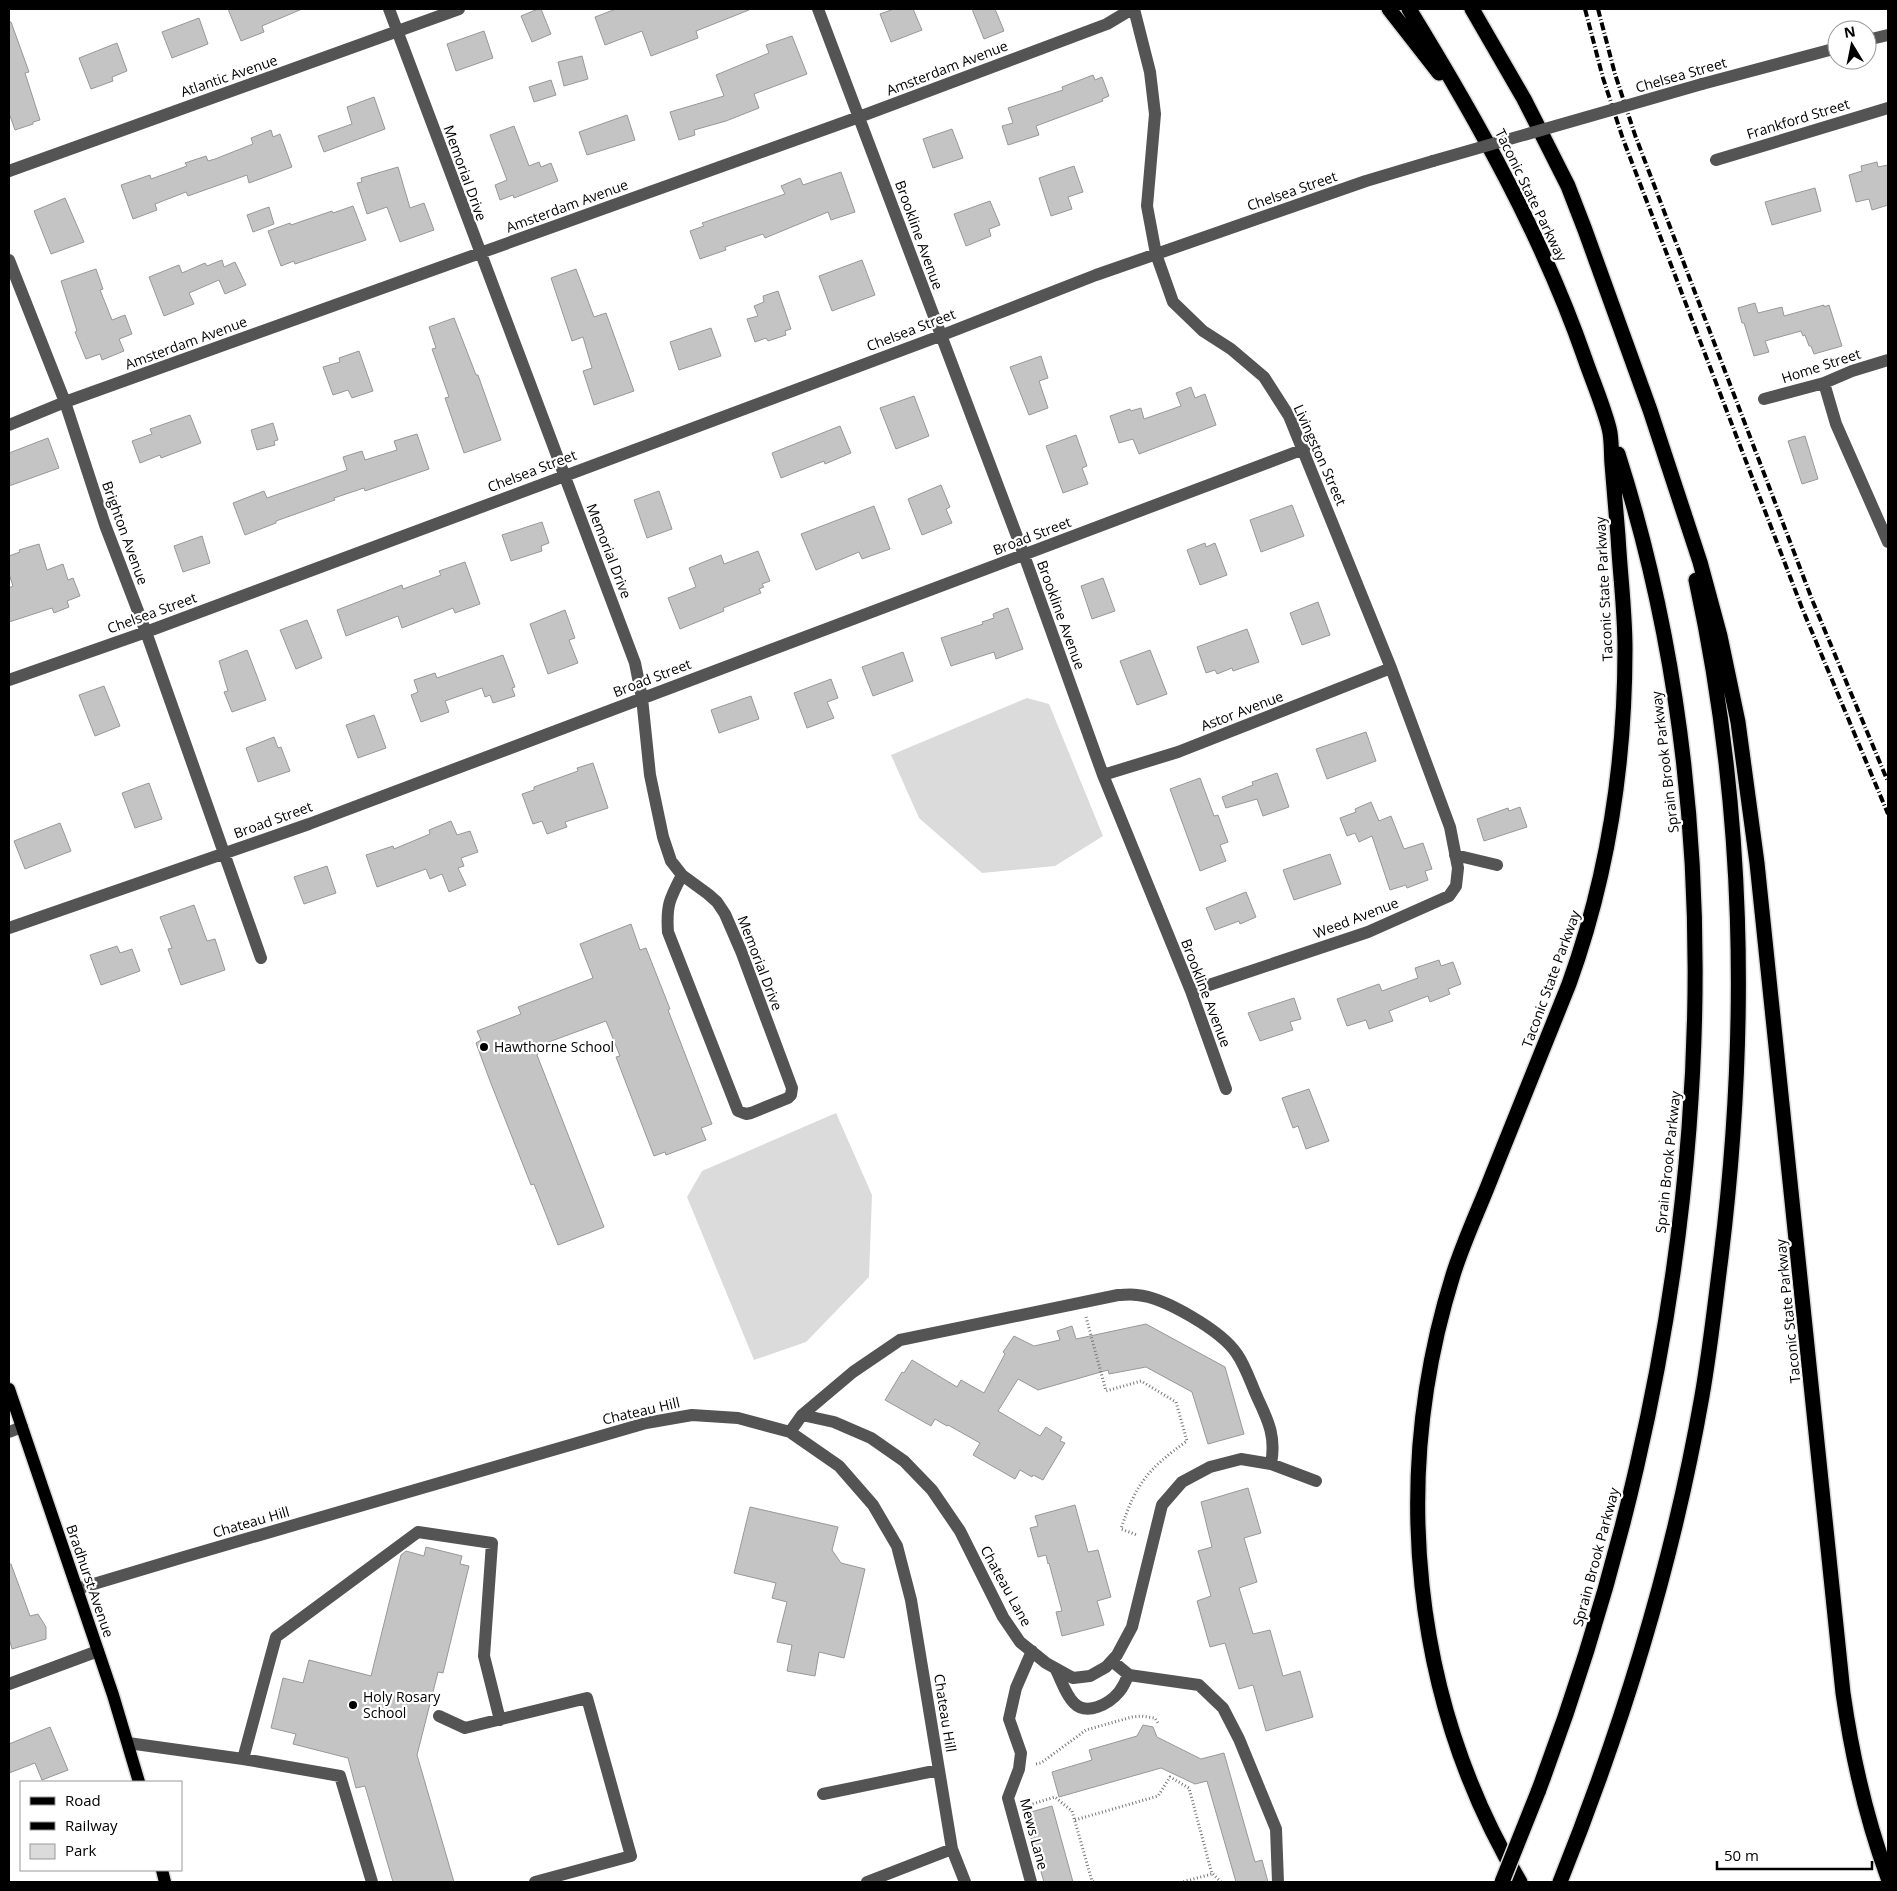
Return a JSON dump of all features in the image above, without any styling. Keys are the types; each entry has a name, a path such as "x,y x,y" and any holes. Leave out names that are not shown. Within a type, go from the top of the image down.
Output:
{"highway":[{"path":"1389,9 1476,122"},
{"name":"Taconic State Parkway","path":"1409,9 1476,122 1547,261 1566,305 1610,429 1624,616 1625,648 1621,751 1610,837 1602,873 1581,951 1454,1272 1429,1372 1419,1450 1417,1517 1420,1568 1426,1622 1439,1684 1451,1730 1476,1797 1520,1882"},
{"name":"Taconic State Parkway","path":"1472,9 1524,99 1568,186 1614,305 1710,598 1728,673 1739,730 1757,863 1843,1692 1854,1759 1888,1878"},
{"name":"Sprain Brook Parkway","path":"1502,1882 1538,1792 1569,1706 1604,1594 1624,1520 1649,1405 1664,1323 1679,1216 1693,1062 1695,986 1694,909 1689,825 1678,723 1666,650 1651,578 1630,492 1610,429"},
{"path":"1560,1882 1600,1779 1632,1682 1666,1564 1684,1488 1702,1398 1712,1331 1727,1210 1735,1115 1739,1046 1739,934 1736,859 1729,784 1707,634 1683,524 1663,450"}],"main road":[{"name":"Bradhurst Avenue","path":"9,1389 98,1651 139,1781"}],"street":[{"name":"Memorial Drive","path":"388,9 635,663 642,698 650,775 663,837 672,860 682,875 708,894 725,914 742,951 792,1088 791,1095 784,1100 746,1114 738,1111 668,932 666,913 670,897 682,875"},
{"name":"Atlantic Avenue","path":"9,171 459,9"},
{"name":"Brookline Avenue","path":"818,9 1024,556 1103,775 1191,991 1226,1089"},
{"name":"Amsterdam Avenue","path":"9,425 65,402 859,117 1107,24 1133,9"},
{"name":"Livingston Street","path":"1133,9 1150,72 1155,114 1147,206 1156,254 1173,302 1203,331 1231,349 1264,377 1289,416 1304,449 1391,668 1450,828 1455,855"},
{"name":"Chelsea Street","path":"9,680 146,632 1156,254 1366,180 1702,84 1827,51"},
{"name":"Frankford Street","path":"1716,160 1888,108"},
{"name":"Brighton Avenue","path":"9,260 65,402 105,525 146,632 261,958"},
{"name":"Home Street","path":"1764,399 1824,383 1852,371 1888,360"},
{"path":"1824,383 1836,424 1888,542"},
{"name":"Broad Street","path":"9,928 309,824 1304,449"},
{"name":"Astor Avenue","path":"1103,775 1178,752 1391,668"},
{"path":"1455,855 1497,865"},
{"name":"Weed Avenue","path":"1191,991 1368,932 1449,896 1456,886 1458,868 1455,855"},
{"path":"790,1432 802,1415 853,1372 900,1340 1118,1295 1137,1294 1156,1299 1199,1321 1225,1339 1234,1349 1268,1422 1274,1448 1271,1464"},
{"name":"Chateau Hill","path":"76,1589 646,1423 692,1415 738,1418 790,1432 839,1466 874,1505 897,1546 911,1600 952,1848 965,1882"},
{"name":"Chateau Lane","path":"802,1415 834,1422 871,1438 904,1461 932,1490 960,1530 1003,1617 1020,1642 1046,1663 1073,1678 1090,1676 1106,1667 1117,1656 1132,1627 1162,1505 1182,1482 1210,1467 1241,1459 1271,1464 1316,1481"},
{"path":"9,1432 22,1427"},
{"path":"244,1759 276,1637 418,1532 492,1543 484,1656 500,1720"},
{"path":"9,1684 98,1651"},
{"name":"Mews Lane","path":"1031,1882 1008,1798 1019,1769 1021,1753 1009,1719 1016,1688 1032,1651"},
{"path":"1112,1661 1128,1675 1199,1685 1223,1708 1239,1738 1276,1829 1278,1882"},
{"path":"1055,1668 1069,1696 1076,1704 1086,1709 1100,1706 1110,1701 1120,1692 1128,1675"},
{"path":"439,1716 465,1728 587,1698 631,1856 536,1882"},
{"path":"128,1743 244,1759 340,1776 372,1882"},
{"path":"823,1794 940,1770"},
{"path":"868,1882 952,1848"}],"path":[{"path":"1085,1316 1106,1391 1142,1381 1176,1402 1187,1441 1156,1464 1141,1482 1130,1503 1122,1529 1138,1536 1139,1540"},
{"path":"1033,1765 1041,1763 1086,1730 1142,1716 1155,1718 1158,1723"},
{"path":"1075,1820 1158,1796 1170,1777 1189,1788 1212,1874 1221,1882"},
{"path":"1020,1808 1055,1797 1072,1811 1093,1882"},
{"path":"1182,1882 1212,1874"}],"green space":[{"path":"1027,698 1049,704 1103,836 1055,866 982,873 919,818 891,755"},
{"path":"836,1113 872,1195 869,1277 806,1342 754,1360 687,1197 702,1171"}],"building":[{"path":"228,9 302,9 262,26 264,32 241,41"},
{"path":"541,9 551,34 532,42 521,16"},
{"path":"616,9 749,10 696,31 698,38 651,56 642,31 605,45 595,17"},
{"path":"894,9 913,9 922,30 891,42 880,14"},
{"path":"972,9 995,9 1004,31 984,39"},
{"path":"199,18 208,44 172,58 162,32"},
{"path":"9,22 11,22 29,72 25,73 40,120 15,130 9,113"},
{"path":"484,31 493,58 456,71 447,44"},
{"path":"792,36 807,74 754,94 759,108 726,121 694,130 695,135 679,140 670,112 724,96 716,75 769,53 766,45"},
{"path":"117,43 127,71 112,77 113,81 91,89 79,58"},
{"path":"582,56 588,79 564,86 558,62"},
{"path":"1093,75 1095,80 1102,77 1109,96 1102,99 1103,101 1036,126 1039,135 1008,145 1002,126 1013,123 1008,108 1063,90 1062,87"},
{"path":"551,80 556,95 534,102 529,87"},
{"path":"374,97 385,129 324,152 318,136 352,124 347,107"},
{"path":"627,115 635,140 587,155 579,132"},
{"path":"514,126 529,166 539,162 541,167 551,163 558,181 514,198 513,195 500,200 495,185 507,180 490,135"},
{"path":"952,129 963,158 933,168 923,139"},
{"path":"271,130 273,137 280,134 292,167 249,183 247,175 188,196 186,192 155,204 157,210 133,219 121,185 150,175 151,179 187,166 185,163 206,156 208,161 215,159 253,144 251,138"},
{"path":"1877,162 1878,167 1888,165 1888,205 1872,210 1869,199 1856,202 1849,175 1862,171 1861,166"},
{"path":"1074,166 1083,192 1068,197 1072,209 1051,216 1039,178"},
{"path":"398,167 410,208 424,203 434,230 400,242 387,207 367,214 357,183 362,182 361,178"},
{"path":"841,172 855,212 831,220 828,212 765,238 763,234 725,247 726,250 700,259 690,231 704,226 702,223 785,194 781,186 800,178 803,185"},
{"path":"1815,188 1821,211 1772,225 1765,202"},
{"path":"65,198 84,242 51,254 34,211"},
{"path":"990,201 1000,225 989,229 991,236 966,246 954,214"},
{"path":"353,206 366,240 295,264 294,261 281,266 268,231"},
{"path":"269,207 274,224 253,232 247,215"},
{"path":"222,260 224,267 235,262 246,285 225,294 219,280 189,293 194,304 164,316 149,277 179,265 182,273 205,263 207,266"},
{"path":"862,260 875,295 832,311 819,276"},
{"path":"96,269 103,289 100,290 112,320 125,315 132,334 119,339 124,351 102,360 100,354 86,359 75,332 77,331 61,281"},
{"path":"576,269 594,317 606,313 634,391 594,405 583,371 592,368 583,337 572,341 551,278"},
{"path":"778,291 791,329 785,331 786,335 768,341 766,338 755,342 747,319 758,316 754,306 764,302 763,296"},
{"path":"1755,303 1758,313 1782,307 1784,316 1829,305 1842,346 1814,354 1805,335 1803,336 1801,331 1765,341 1769,352 1754,356 1738,308"},
{"path":"454,318 476,375 478,375 501,440 464,453 445,398 449,397 432,349 436,348 429,327"},
{"path":"711,328 721,356 679,370 670,342"},
{"path":"359,351 373,391 352,398 348,390 333,395 323,367 340,362 339,358"},
{"path":"1041,356 1048,378 1039,381 1048,408 1029,415 1010,367"},
{"path":"1191,387 1195,398 1205,394 1216,425 1139,454 1133,439 1119,443 1110,416 1130,409 1131,411 1141,408 1144,419 1181,406 1176,393"},
{"path":"914,396 929,436 896,449 880,408"},
{"path":"190,415 201,443 161,458 160,455 140,463 132,441 152,434 150,429"},
{"path":"273,423 278,440 274,441 275,445 257,450 251,430"},
{"path":"840,426 851,453 825,464 824,461 781,478 772,453"},
{"path":"417,434 429,469 365,491 364,488 334,498 335,500 276,521 276,523 245,535 233,503 264,491 267,498 347,470 343,457 362,451 365,460 397,450 394,441"},
{"path":"1076,435 1087,466 1082,468 1088,484 1063,493 1046,446"},
{"path":"1805,436 1818,479 1802,484 1788,441"},
{"path":"48,438 59,468 9,486 9,453"},
{"path":"941,485 950,507 946,509 952,523 922,535 908,499"},
{"path":"659,491 672,529 647,538 634,500"},
{"path":"1292,505 1304,536 1261,552 1250,520"},
{"path":"874,506 890,549 862,559 859,552 816,570 801,534"},
{"path":"542,522 549,543 541,546 542,551 511,561 502,535"},
{"path":"202,536 210,563 183,572 174,546"},
{"path":"1205,543 1206,547 1215,543 1227,575 1200,585 1187,550"},
{"path":"39,544 47,570 63,564 68,580 73,578 80,596 67,601 69,607 54,613 52,608 9,622 9,588 13,586 9,574 9,556 20,552 19,550"},
{"path":"758,551 770,581 762,584 764,587 759,589 761,593 723,608 724,611 680,629 668,598 696,587 689,568 721,555 724,564"},
{"path":"465,562 480,604 455,613 453,608 402,628 398,616 346,636 337,610 402,585 403,589 441,575 439,571"},
{"path":"1103,578 1115,611 1092,619 1081,586"},
{"path":"1318,602 1330,635 1302,645 1290,613"},
{"path":"1008,608 1023,649 996,659 994,652 951,666 941,638 983,624 982,622 994,618 993,614"},
{"path":"565,610 575,638 569,640 578,663 548,674 530,624"},
{"path":"307,620 322,658 296,669 280,630"},
{"path":"1247,629 1259,662 1233,671 1232,668 1217,674 1215,670 1206,673 1197,647"},
{"path":"247,650 266,700 232,712 224,692 228,691 219,661"},
{"path":"1150,650 1167,694 1137,705 1120,661"},
{"path":"903,652 913,681 873,696 862,667"},
{"path":"503,655 515,687 512,688 515,696 493,703 490,695 485,697 482,688 445,701 449,712 421,722 411,695 418,692 414,680 435,673 437,678"},
{"path":"831,679 838,698 827,702 834,718 807,728 794,693"},
{"path":"104,686 120,726 95,736 79,695"},
{"path":"751,696 759,719 719,733 711,710"},
{"path":"374,715 386,748 358,758 346,725"},
{"path":"1366,732 1376,761 1327,779 1316,749"},
{"path":"274,737 278,748 281,747 290,771 258,782 246,748"},
{"path":"593,763 608,808 565,822 567,827 547,834 542,821 533,824 522,794 534,790 534,787 578,771 577,768"},
{"path":"1277,773 1289,807 1263,816 1257,799 1226,808 1222,797 1253,785 1252,782"},
{"path":"1200,778 1214,816 1218,815 1228,842 1220,845 1226,861 1200,871 1170,789"},
{"path":"149,783 162,819 135,828 122,793"},
{"path":"1371,802 1379,821 1391,816 1404,849 1423,843 1432,869 1425,871 1428,880 1407,888 1406,885 1390,890 1372,836 1359,842 1355,833 1347,836 1340,818 1356,812 1355,809"},
{"path":"1520,807 1527,827 1484,841 1477,819 1508,808 1509,811"},
{"path":"451,821 457,835 470,831 478,852 461,858 464,866 458,868 466,885 449,892 442,874 430,879 426,869 377,887 366,855 393,846 394,849 430,834 429,830"},
{"path":"60,823 71,851 25,869 14,841"},
{"path":"1330,854 1341,884 1294,900 1283,870"},
{"path":"327,866 336,893 304,904 294,877"},
{"path":"1246,892 1256,917 1240,924 1239,921 1215,930 1206,908"},
{"path":"194,905 207,941 215,939 225,970 181,985 168,949 172,948 160,917"},
{"path":"631,924 640,950 646,948 712,1124 701,1128 706,1140 666,1155 665,1152 654,1156 616,1057 620,1056 606,1021 546,1043 537,1055 604,1227 558,1245 534,1184 531,1185 490,1081 476,1043 481,1040 477,1031 521,1014 518,1007 593,978 580,944"},
{"path":"117,946 120,953 132,949 140,971 101,985 90,955"},
{"path":"1439,960 1441,966 1453,962 1461,984 1448,989 1450,994 1430,1002 1428,996 1389,1011 1393,1021 1369,1029 1366,1020 1347,1026 1337,999 1379,984 1382,991 1418,978 1415,968"},
{"path":"1294,998 1301,1019 1290,1022 1293,1030 1260,1041 1248,1013"},
{"path":"1309,1089 1329,1141 1306,1149 1298,1126 1293,1128 1282,1098"},
{"path":"1146,1324 1225,1367 1244,1434 1208,1444 1192,1392 1146,1367 1109,1374 1108,1370 1038,1390 1018,1379 998,1411 1040,1436 1046,1427 1062,1437 1060,1441 1065,1443 1043,1480 1033,1475 1032,1477 1020,1470 1015,1479 973,1455 980,1443 935,1419 931,1426 885,1400 902,1372 904,1373 912,1360 957,1387 961,1380 984,1393 1005,1354 1003,1352 1014,1336 1034,1346 1060,1340 1057,1331 1072,1326 1076,1339"},
{"path":"1248,1488 1261,1533 1244,1538 1257,1582 1239,1588 1253,1634 1270,1630 1283,1676 1300,1671 1313,1717 1266,1731 1253,1685 1239,1689 1225,1643 1210,1647 1197,1601 1211,1596 1198,1551 1212,1547 1201,1502"},
{"path":"1075,1505 1088,1552 1098,1550 1111,1597 1097,1601 1104,1625 1062,1636 1056,1612 1062,1611 1049,1563 1046,1555 1038,1557 1030,1528 1038,1526 1035,1516"},
{"path":"750,1507 838,1527 832,1550 841,1563 865,1569 844,1658 819,1652 815,1676 787,1671 792,1645 777,1642 787,1602 772,1598 776,1583 734,1573"},
{"name":"Holy Rosary School","path":"426,1547 462,1556 460,1564 469,1566 443,1673 438,1672 417,1755 454,1882 393,1882 365,1786 356,1788 348,1758 293,1744 296,1734 271,1728 283,1678 303,1683 309,1660 371,1676 401,1555 406,1551 424,1556"},
{"path":"9,1564 11,1564 30,1616 38,1614 46,1627 46,1639 12,1649 9,1638"},
{"path":"1143,1725 1153,1727 1157,1737 1201,1759 1224,1753 1255,1862 1262,1860 1268,1882 1236,1882 1207,1781 1195,1784 1161,1768 1059,1797 1052,1772 1092,1760 1089,1750 1137,1736"},
{"path":"50,1727 68,1770 42,1780 35,1763 9,1773 9,1744"},
{"path":"1052,1806 1073,1882 1044,1882 1024,1814"}],"railway":[{"path":"1585,9 1603,78 1623,139 1802,608 1888,814"},
{"path":"1598,9 1615,74 1635,135 1813,602 1888,782"}],"place":[{"name":"Hawthorne School","path":"484,1047"},
{"name":"Holy Rosary School","path":"353,1705"}]}
